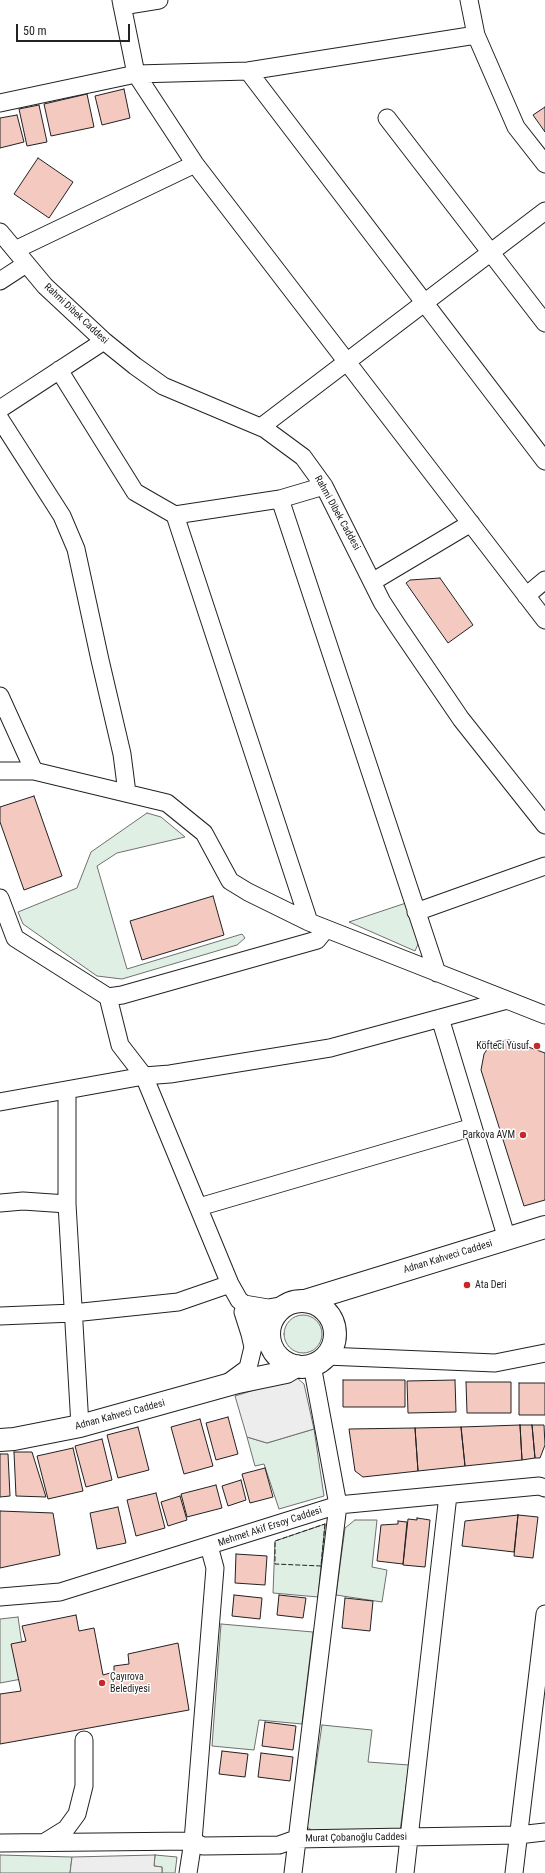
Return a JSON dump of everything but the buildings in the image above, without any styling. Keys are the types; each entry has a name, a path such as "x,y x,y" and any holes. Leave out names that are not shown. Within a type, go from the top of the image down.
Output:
{"main road":[{"name":"Adnan Kahveci Caddesi","path":"295,1303 545,1227"},
{"path":"331,1317 351,1286"},
{"path":"295,1303 315,1304 324,1309 331,1317 335,1338 332,1347 312,1362 288,1363 273,1346 269,1331 272,1321 278,1312 295,1303"},
{"name":"Adnan Kahveci Caddesi","path":"228,1385 257,1368 273,1346"},
{"name":"Adnan Kahveci Caddesi","path":"0,1440 14,1439 80,1426 228,1385 286,1372 312,1362"}],"street":[{"path":"159,0 121,3 136,74 195,164 545,620"},
{"path":"469,0 476,35 516,127 545,164"},
{"path":"0,103 136,74 248,71 476,35"},
{"path":"248,71 545,461"},
{"path":"387,118 545,323"},
{"path":"15,250 195,164"},
{"path":"261,428 545,211"},
{"name":"Rahmi Dibek Caddesi","path":"0,232 45,286 104,341 135,366 164,386 261,428 280,439 303,457 324,486 372,582 397,625 460,719 545,825"},
{"path":"0,281 26,264"},
{"path":"0,409 104,341"},
{"path":"59,370 134,492 175,515 280,498 324,486"},
{"path":"0,419 62,516 76,549 122,754 127,793"},
{"path":"280,498 437,973"},
{"path":"175,515 309,922"},
{"path":"372,582 471,523"},
{"path":"526,596 545,580"},
{"path":"0,696 34,771"},
{"path":"0,771 34,771 167,802 204,833 230,881 309,922 545,1015"},
{"path":"416,912 545,866"},
{"path":"0,898 4,924 15,938 108,997 122,995 317,940 326,929"},
{"path":"108,997 120,1045 144,1076 230,1284 273,1346"},
{"path":"0,1102 144,1076 170,1074 330,1048 507,1000"},
{"path":"440,1018 506,1239"},
{"path":"67,1090 67,1204 80,1426"},
{"path":"199,1207 473,1127"},
{"path":"0,1203 23,1201 67,1204"},
{"path":"0,1316 73,1313 178,1302 230,1284"},
{"path":"242,1302 268,1308 295,1303"},
{"path":"228,1385 248,1368 252,1347 242,1302"},
{"path":"293,1873 338,1505 312,1362 495,1363 545,1353"},
{"name":"Mehmet Akif Ersoy Caddesi","path":"0,1597 60,1592 338,1505 539,1486 545,1488"},
{"path":"404,1873 448,1494"},
{"path":"188,1873 215,1568 209,1546"},
{"path":"514,1873 545,1614"},
{"path":"46,1842 66,1829 77,1814 84,1786 84,1740"},
{"name":"Murat Çobanoğlu Caddesi","path":"0,1843 192,1841 203,1846 279,1845 296,1839 518,1835 545,1832"}],"green space":[{"path":"147,813 161,817 185,837 117,853 97,866 127,969 242,934 245,938 237,945 122,979 97,976 23,924 18,912 77,888 91,852"},
{"path":"406,903 419,942 415,951 349,922"},
{"path":"299,1315 307,1315 314,1318 319,1323 322,1334 319,1345 314,1350 307,1353 299,1353 292,1350 287,1345 284,1338 284,1330 287,1323 292,1318"},
{"path":"314,1429 324,1496 279,1509 264,1464 255,1466 247,1437 267,1443"},
{"path":"355,1520 377,1520 372,1567 387,1570 382,1602 336,1595 345,1528"},
{"path":"325,1524 318,1597 273,1593 275,1541"},
{"path":"18,1617 27,1678 0,1683 0,1619"},
{"path":"221,1624 313,1632 302,1724 259,1720 254,1750 212,1746"},
{"path":"322,1725 372,1730 368,1762 409,1765 400,1831 316,1833 307,1827"},
{"path":"0,1855 72,1857 70,1873 0,1873"},
{"path":"155,1855 177,1857 175,1873 162,1873 162,1867 154,1866"}],"shaded area":[{"path":"296,1377 304,1384 314,1429 267,1443 247,1437 235,1396"},
{"path":"155,1855 154,1866 162,1867 162,1873 70,1873 72,1857"}],"fence":[{"path":"325,1524 321,1566 275,1564 275,1541 325,1524"}],"place":[{"name":"Köfteci Yusuf","path":"537,1046"},
{"name":"Parkova AVM","path":"523,1135"},
{"name":"Ata Deri","path":"467,1285"},
{"name":"Çayırova Belediyesi","path":"102,1683"}]}
